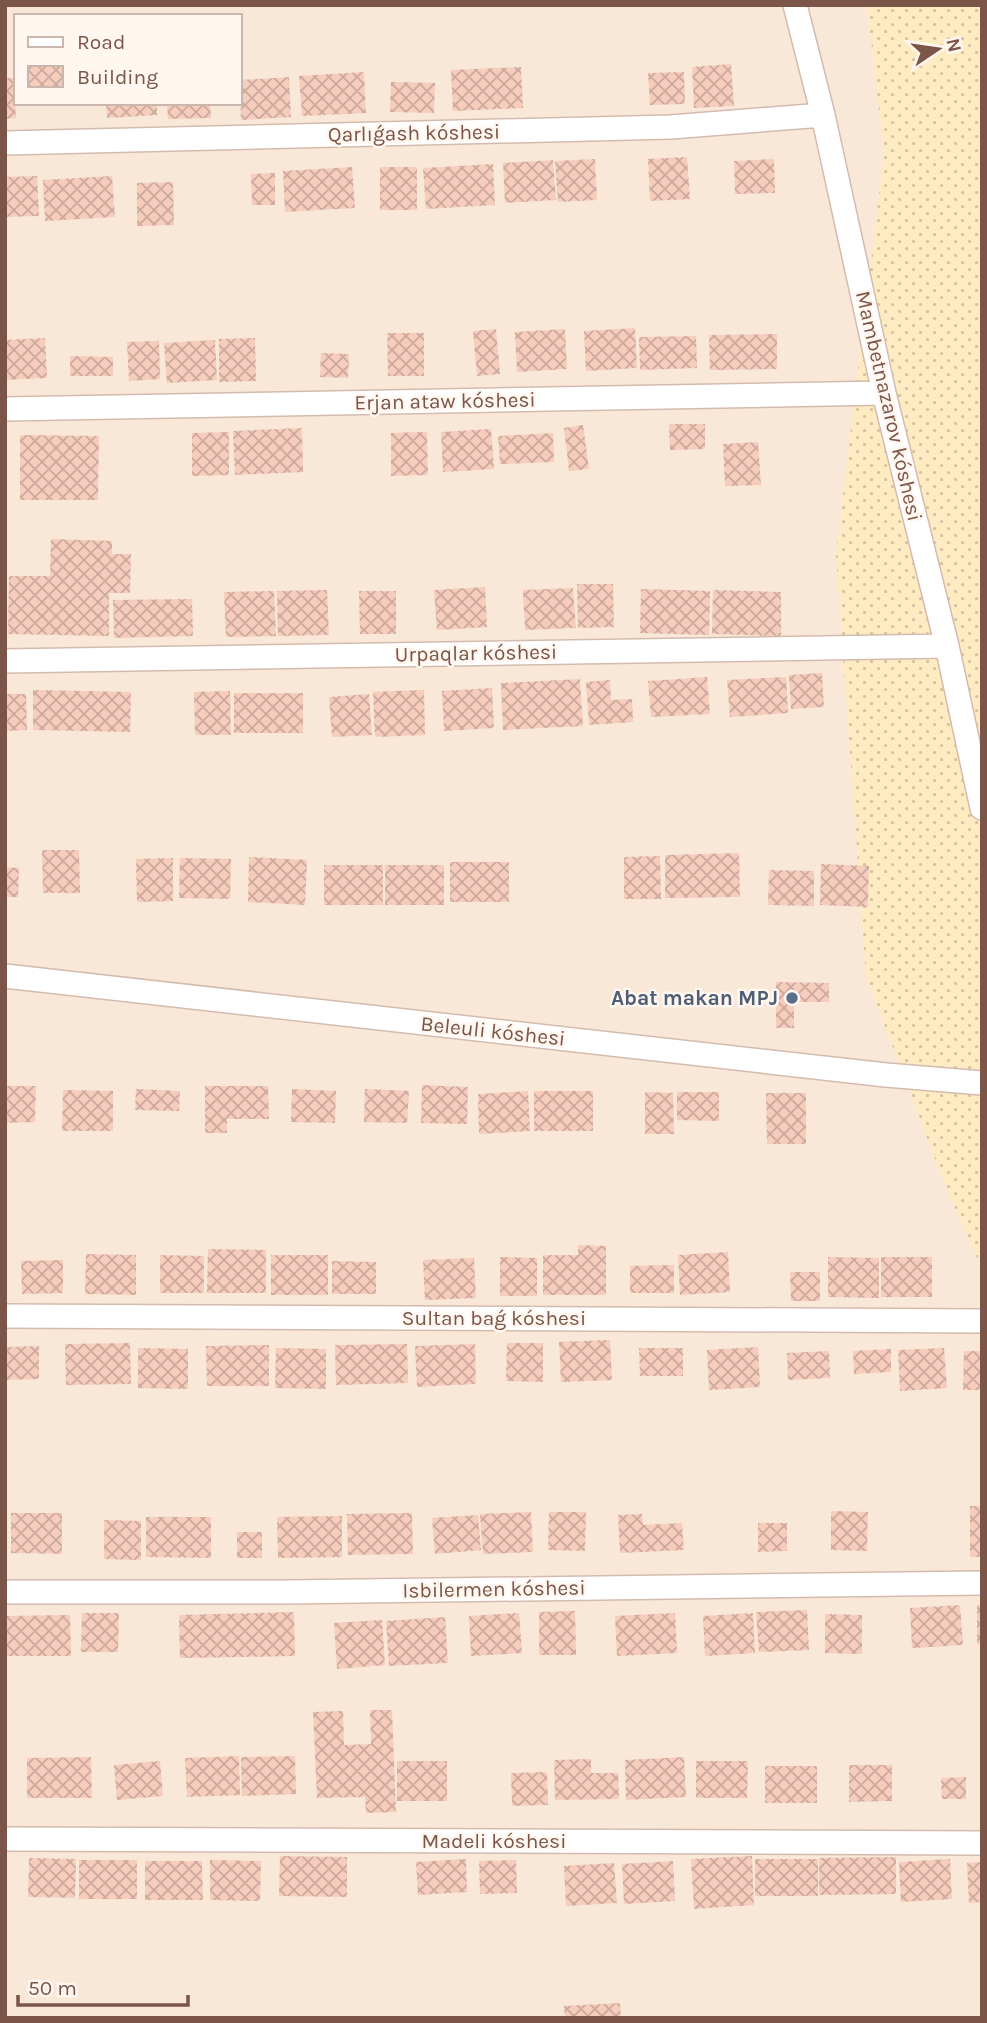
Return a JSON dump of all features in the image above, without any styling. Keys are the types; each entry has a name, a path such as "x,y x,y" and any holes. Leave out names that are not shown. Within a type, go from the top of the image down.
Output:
{"street":[{"name":"Mambetnazarov kóshesi","path":"795,5 823,115 884,393 947,646 982,808"},
{"name":"Qarlıǵash kóshesi","path":"5,143 671,127 823,115"},
{"name":"Erjan ataw kóshesi","path":"5,409 884,393"},
{"name":"Urpaqlar kóshesi","path":"5,661 947,646"},
{"name":"Beleuli kóshesi","path":"5,976 859,1072 982,1083"},
{"name":"Sultan baǵ kóshesi","path":"5,1316 982,1321"},
{"name":"Isbilermen kóshesi","path":"5,1592 287,1592 982,1583"},
{"name":"Madeli kóshesi","path":"5,1839 982,1843"}],"shaded area":[{"path":"5,5 982,5 982,2018 5,2018"}],"sand":[{"path":"867,5 982,5 982,1269 945,1185 866,976 836,555 884,153"}],"building":[{"path":"731,64 734,106 694,108 692,67"},
{"path":"521,67 523,108 453,111 451,70"},
{"path":"364,72 366,113 302,116 299,76"},
{"path":"684,72 685,104 650,105 648,73"},
{"path":"289,77 291,117 241,120 242,80"},
{"path":"5,78 13,78 16,118 5,119"},
{"path":"391,82 435,83 434,113 390,112"},
{"path":"106,105 157,105 157,115 107,118"},
{"path":"167,105 210,105 211,118 168,119"},
{"path":"687,157 690,199 650,201 648,159"},
{"path":"595,159 597,200 558,202 555,161"},
{"path":"774,159 775,193 735,194 734,161"},
{"path":"553,160 556,200 505,203 503,163"},
{"path":"493,164 495,205 426,209 423,168"},
{"path":"352,167 355,208 285,212 283,171"},
{"path":"380,167 417,167 417,210 380,210"},
{"path":"275,173 275,205 252,205 251,174"},
{"path":"37,176 39,216 5,217 5,177"},
{"path":"112,176 115,217 45,221 43,180"},
{"path":"173,182 174,225 137,226 137,183"},
{"path":"635,328 637,368 586,371 584,331"},
{"path":"496,329 500,374 477,376 473,331"},
{"path":"565,329 567,369 517,372 515,332"},
{"path":"387,333 424,333 424,376 388,376"},
{"path":"777,334 777,369 710,370 709,335"},
{"path":"696,336 697,368 640,370 639,337"},
{"path":"45,338 47,378 5,380 5,340"},
{"path":"255,338 256,381 219,382 219,339"},
{"path":"215,340 217,380 167,383 164,343"},
{"path":"159,341 160,379 129,381 127,342"},
{"path":"321,353 349,354 348,378 320,377"},
{"path":"70,356 113,357 113,376 70,376"},
{"path":"669,424 705,424 705,449 670,450"},
{"path":"583,425 589,469 569,471 564,428"},
{"path":"302,428 303,472 235,475 233,431"},
{"path":"491,429 494,469 443,472 441,432"},
{"path":"229,432 229,475 192,476 192,433"},
{"path":"427,432 428,475 391,476 391,433"},
{"path":"553,433 554,462 500,464 498,436"},
{"path":"20,435 99,436 98,500 20,500"},
{"path":"758,442 761,485 725,486 723,444"},
{"path":"51,539 112,541 112,554 131,554 130,593 109,593 109,636 8,634 9,576 50,576"},
{"path":"577,584 613,584 614,627 578,628"},
{"path":"485,587 487,627 437,630 434,590"},
{"path":"573,588 576,628 525,630 523,590"},
{"path":"641,589 710,591 709,635 640,633"},
{"path":"327,590 329,635 278,636 277,591"},
{"path":"713,590 781,592 781,636 712,634"},
{"path":"274,591 276,636 226,637 224,592"},
{"path":"359,591 396,591 396,634 360,634"},
{"path":"192,599 193,636 114,638 113,600"},
{"path":"822,673 824,707 791,709 789,675"},
{"path":"707,677 710,714 651,717 648,681"},
{"path":"786,677 788,713 730,717 727,680"},
{"path":"580,679 583,726 503,730 501,683"},
{"path":"610,680 611,700 632,699 633,722 589,725 586,682"},
{"path":"492,688 494,728 444,731 442,691"},
{"path":"33,690 131,692 130,732 33,730"},
{"path":"424,690 425,735 375,737 373,692"},
{"path":"230,691 231,735 195,735 194,692"},
{"path":"234,693 303,693 303,733 234,733"},
{"path":"5,694 26,694 27,730 5,731"},
{"path":"369,694 372,735 332,737 329,697"},
{"path":"42,850 79,850 80,893 43,893"},
{"path":"739,853 740,897 665,898 665,855"},
{"path":"660,856 661,899 624,899 624,857"},
{"path":"249,857 307,860 305,905 248,902"},
{"path":"173,858 173,901 137,902 136,859"},
{"path":"180,858 231,859 230,899 179,898"},
{"path":"450,862 509,862 509,902 450,902"},
{"path":"821,864 869,866 868,907 820,905"},
{"path":"324,865 383,865 383,905 324,905"},
{"path":"385,865 444,865 444,905 385,905"},
{"path":"5,867 19,868 18,897 5,897"},
{"path":"769,870 814,871 814,906 768,905"},
{"path":"776,982 829,983 829,1002 794,1002 794,1028 776,1028"},
{"path":"422,1085 468,1087 467,1124 421,1123"},
{"path":"5,1086 36,1086 35,1122 5,1123"},
{"path":"205,1086 268,1086 269,1119 227,1119 227,1133 205,1133"},
{"path":"136,1089 180,1091 179,1111 135,1110"},
{"path":"292,1089 336,1091 335,1123 291,1122"},
{"path":"365,1089 409,1091 407,1123 364,1122"},
{"path":"63,1090 113,1091 113,1131 62,1131"},
{"path":"528,1091 530,1131 479,1134 478,1094"},
{"path":"534,1091 593,1091 593,1131 534,1131"},
{"path":"645,1092 673,1093 674,1134 645,1134"},
{"path":"677,1092 719,1092 719,1121 677,1120"},
{"path":"766,1093 806,1093 806,1144 767,1144"},
{"path":"578,1245 606,1246 606,1295 543,1295 543,1255 578,1255"},
{"path":"208,1249 266,1250 266,1293 207,1293"},
{"path":"728,1252 730,1292 680,1295 678,1255"},
{"path":"86,1254 136,1255 136,1295 85,1294"},
{"path":"160,1255 204,1256 204,1293 160,1293"},
{"path":"271,1255 328,1255 328,1295 271,1295"},
{"path":"500,1257 537,1258 537,1296 500,1296"},
{"path":"828,1257 879,1258 879,1298 828,1297"},
{"path":"881,1257 932,1257 932,1297 881,1297"},
{"path":"474,1258 476,1298 425,1300 423,1260"},
{"path":"63,1260 63,1293 22,1294 21,1261"},
{"path":"332,1261 376,1262 376,1294 332,1294"},
{"path":"674,1265 674,1293 630,1293 630,1266"},
{"path":"790,1272 820,1272 820,1301 791,1301"},
{"path":"610,1340 612,1380 561,1382 559,1342"},
{"path":"130,1343 131,1384 66,1385 65,1344"},
{"path":"507,1343 543,1343 543,1382 506,1381"},
{"path":"407,1344 408,1383 336,1385 335,1345"},
{"path":"475,1344 476,1384 417,1387 415,1346"},
{"path":"269,1345 269,1386 207,1386 206,1346"},
{"path":"39,1346 39,1379 5,1380 5,1347"},
{"path":"758,1347 760,1387 709,1390 707,1350"},
{"path":"138,1348 188,1349 188,1389 138,1388"},
{"path":"276,1348 326,1349 326,1389 275,1388"},
{"path":"639,1348 683,1348 683,1376 640,1376"},
{"path":"944,1348 947,1388 900,1391 898,1350"},
{"path":"891,1349 891,1372 854,1374 853,1351"},
{"path":"829,1351 830,1378 788,1380 787,1353"},
{"path":"964,1351 982,1351 982,1390 963,1390"},
{"path":"970,1506 982,1506 982,1557 970,1557"},
{"path":"831,1511 868,1512 867,1551 831,1550"},
{"path":"531,1512 533,1552 483,1554 480,1514"},
{"path":"549,1512 586,1512 585,1551 548,1550"},
{"path":"11,1513 62,1513 62,1554 11,1553"},
{"path":"412,1513 413,1554 348,1555 347,1514"},
{"path":"642,1514 643,1525 682,1523 684,1550 620,1553 618,1515"},
{"path":"478,1515 481,1550 435,1554 432,1518"},
{"path":"342,1516 342,1557 278,1558 277,1517"},
{"path":"146,1517 211,1517 211,1558 146,1557"},
{"path":"104,1520 141,1521 141,1560 104,1559"},
{"path":"758,1523 787,1523 787,1551 758,1552"},
{"path":"237,1532 262,1532 262,1558 237,1558"},
{"path":"960,1605 963,1645 912,1648 910,1608"},
{"path":"977,1605 982,1605 982,1644 977,1644"},
{"path":"807,1610 809,1650 759,1652 756,1612"},
{"path":"575,1611 576,1655 539,1655 539,1612"},
{"path":"294,1612 295,1656 180,1658 179,1615"},
{"path":"82,1613 119,1613 118,1652 81,1652"},
{"path":"519,1613 522,1653 471,1656 469,1616"},
{"path":"675,1613 677,1653 617,1656 615,1616"},
{"path":"753,1613 755,1653 705,1656 703,1616"},
{"path":"825,1614 862,1615 862,1654 825,1653"},
{"path":"70,1615 71,1656 6,1656 5,1616"},
{"path":"445,1617 448,1663 389,1666 386,1621"},
{"path":"382,1620 385,1665 337,1669 334,1623"},
{"path":"370,1710 392,1710 396,1812 366,1813 365,1797 317,1798 313,1712 343,1711 344,1745 371,1744"},
{"path":"239,1756 240,1795 187,1797 185,1758"},
{"path":"295,1756 296,1794 242,1796 241,1757"},
{"path":"91,1757 92,1798 27,1798 27,1758"},
{"path":"684,1757 686,1797 626,1800 625,1760"},
{"path":"591,1759 591,1773 618,1773 619,1799 555,1800 554,1760"},
{"path":"160,1761 163,1796 117,1800 114,1765"},
{"path":"397,1761 447,1761 447,1801 397,1801"},
{"path":"696,1761 748,1761 747,1798 696,1798"},
{"path":"849,1765 892,1765 892,1801 849,1802"},
{"path":"765,1766 817,1766 817,1803 765,1803"},
{"path":"547,1772 548,1805 512,1806 511,1773"},
{"path":"966,1777 966,1799 942,1799 941,1778"},
{"path":"280,1856 347,1857 347,1897 279,1896"},
{"path":"752,1856 754,1905 694,1909 691,1859"},
{"path":"896,1857 896,1894 819,1895 819,1858"},
{"path":"29,1858 76,1859 75,1898 28,1897"},
{"path":"466,1859 467,1892 418,1895 416,1862"},
{"path":"755,1859 818,1859 818,1896 755,1896"},
{"path":"950,1859 952,1899 901,1902 899,1862"},
{"path":"79,1860 137,1860 137,1899 79,1899"},
{"path":"210,1860 261,1861 260,1901 210,1900"},
{"path":"516,1860 517,1893 480,1894 479,1861"},
{"path":"145,1861 202,1861 203,1900 145,1900"},
{"path":"673,1861 675,1901 624,1904 622,1864"},
{"path":"982,1862 982,1902 969,1903 967,1863"},
{"path":"614,1863 617,1903 566,1906 564,1866"},
{"path":"620,2003 621,2018 565,2018 564,2006"}],"place":[{"name":"Abat makan MPJ","path":"792,998"}]}
